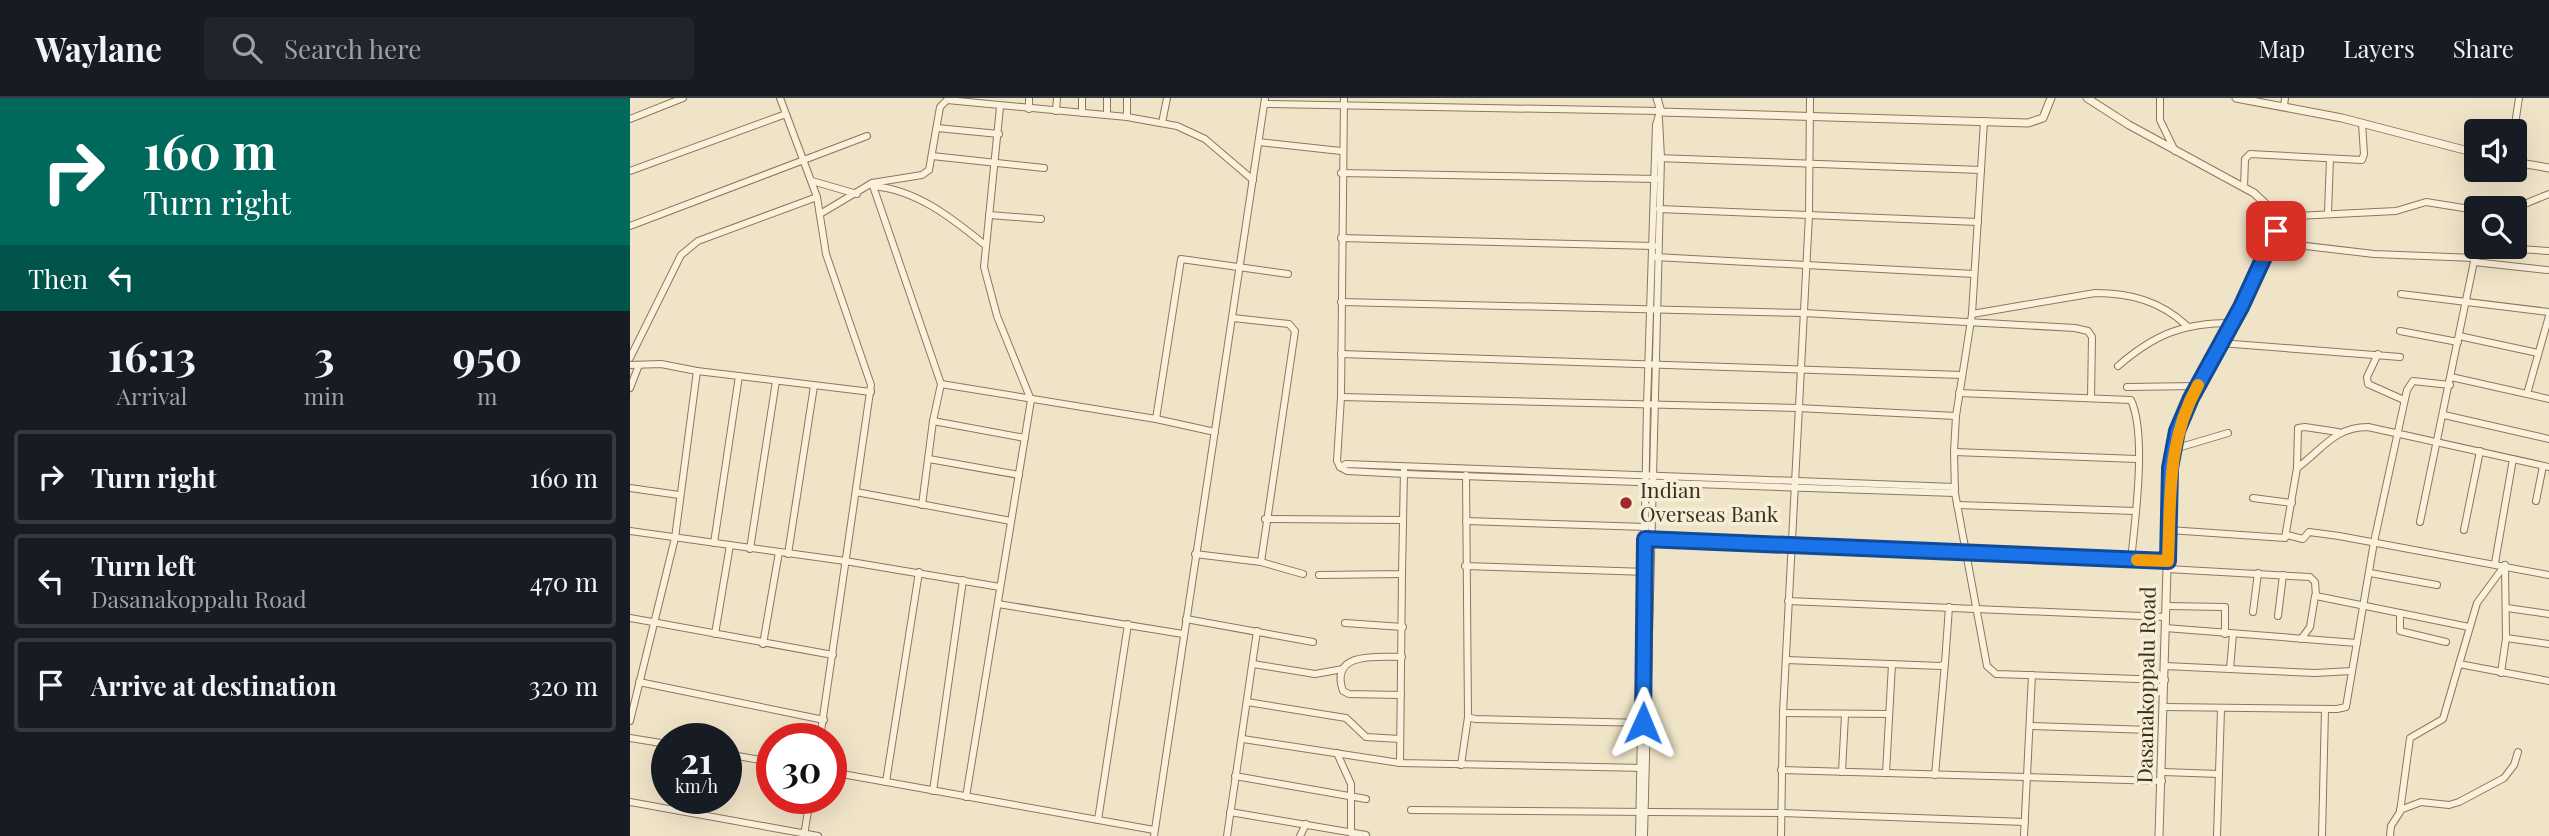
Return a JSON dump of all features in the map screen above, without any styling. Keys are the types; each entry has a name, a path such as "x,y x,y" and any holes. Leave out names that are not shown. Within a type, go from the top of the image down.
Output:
{"street":[{"path":"630,118 682,98"},
{"path":"780,98 812,181 827,254 870,378 871,393 823,723"},
{"path":"1029,98 1029,109"},
{"path":"1056,111 1057,98"},
{"path":"1082,98 1082,113"},
{"path":"1107,98 1107,116"},
{"path":"1127,98 1127,117"},
{"path":"1162,123 1167,98"},
{"path":"1507,107 1508,98"},
{"path":"1648,539 1646,527 1659,114 1657,98"},
{"path":"1781,836 1788,601 1809,215 1810,98"},
{"path":"847,775 1098,820 1154,833 1265,101 1344,101 1659,114 2039,122 2051,98"},
{"path":"2087,98 2176,152 2244,187 2272,210 2275,217 2328,212 2396,211 2426,202 2464,208"},
{"path":"2160,98 2163,132 2176,152"},
{"path":"2236,98 2284,102 2464,150"},
{"path":"2516,119 2519,98"},
{"path":"820,214 873,184 922,175 931,166 940,107 946,99 1162,123 1191,131 1205,139 1253,180"},
{"path":"1344,101 1341,173 1341,397 1337,461 1340,467 1346,464 1466,475 1648,477"},
{"path":"966,797 1031,400 988,290 984,267 1000,107"},
{"path":"630,173 786,114"},
{"path":"1984,121 1972,314 1959,393 1954,452 1957,505 1989,671 1996,674 2165,680"},
{"path":"2244,187 2245,159 2250,154 2362,160 2362,123"},
{"path":"937,128 999,134"},
{"path":"630,226 805,162 867,136"},
{"path":"1259,142 1342,152"},
{"path":"932,156 1044,168"},
{"path":"1658,158 1981,170"},
{"path":"2328,212 2330,159"},
{"path":"2527,164 2549,168"},
{"path":"1341,173 1657,179"},
{"path":"812,181 857,194"},
{"path":"873,184 907,193 957,222 985,245"},
{"path":"873,184 941,384 933,421 922,505"},
{"path":"2527,203 2538,201 2549,194"},
{"path":"630,358 681,255 698,241 817,197"},
{"path":"1657,209 1978,222"},
{"path":"989,215 1041,219"},
{"name":"Dasanakoppalu Road","path":"2159,836 2165,707 2167,565 2177,431 2197,386 2273,243 2275,217"},
{"path":"1341,237 1655,246"},
{"path":"2273,243 2374,254 2474,260 2547,270"},
{"path":"2527,250 2549,251"},
{"path":"1655,257 1974,274"},
{"path":"1156,419 1181,259 1287,274"},
{"path":"2420,522 2474,260"},
{"path":"1972,314 2095,293 2115,293 2156,303 2172,312 2186,326"},
{"path":"2401,294 2549,314 2527,394"},
{"path":"1341,302 1652,312 1804,313 2088,331 2092,337 2091,398"},
{"path":"1233,318 1289,324 1295,331 1265,519 1261,562"},
{"path":"2118,366 2133,353 2170,331 2186,326 2231,323"},
{"path":"2400,331 2538,353"},
{"path":"2220,343 2400,357"},
{"path":"1341,354 1651,362 1962,375"},
{"path":"2378,354 2367,377 2368,384 2404,400"},
{"path":"630,365 661,364 871,393"},
{"path":"630,388 639,365"},
{"path":"630,721 675,538 697,371"},
{"path":"714,543 739,376"},
{"path":"2451,377 2549,399"},
{"path":"2165,707 2346,707 2374,542 2404,400 2413,381 2449,385"},
{"path":"750,549 776,382"},
{"path":"941,384 1156,419 1215,432"},
{"path":"788,554 814,386"},
{"path":"2127,387 2197,386"},
{"path":"1959,393 2132,400 2137,459 2131,560"},
{"path":"1341,397 1798,408 1956,416"},
{"path":"2444,415 2549,439"},
{"path":"933,421 1025,438"},
{"path":"2287,535 2297,468 2298,428 2305,426 2340,432"},
{"path":"2297,468 2310,460 2327,440 2340,432 2349,428 2368,427 2546,466 2536,501"},
{"path":"2174,449 2228,433"},
{"path":"2464,530 2480,451"},
{"path":"1954,452 2137,459"},
{"path":"929,459 1019,475"},
{"path":"2495,563 2512,459"},
{"path":"1404,471 1648,477 1955,490"},
{"path":"1400,763 1404,471"},
{"path":"1461,765 1468,716 1466,475"},
{"path":"1642,836 1646,723 1648,477"},
{"path":"630,488 679,495"},
{"path":"856,492 1012,521"},
{"path":"2253,498 2292,503"},
{"path":"1957,505 2135,511"},
{"path":"1265,519 1403,520"},
{"path":"1466,521 1646,527"},
{"path":"2169,530 2278,539 2287,535 2304,539 2309,532 2495,563 2549,575"},
{"path":"630,531 919,572 1000,587"},
{"path":"1648,539 2131,560 2312,579 2315,596 2310,627 2301,639"},
{"path":"715,635 730,545"},
{"path":"763,644 779,552"},
{"path":"1195,554 1261,562 1303,574"},
{"path":"2501,673 2506,638 2505,565"},
{"path":"2390,836 2400,810 2410,738 2443,719 2469,627 2484,590 2505,565"},
{"path":"1465,566 1647,572"},
{"path":"886,782 919,572"},
{"path":"2253,612 2258,573"},
{"path":"2370,573 2437,585"},
{"path":"1319,575 1402,574"},
{"path":"2278,616 2283,575"},
{"path":"933,791 963,580"},
{"path":"2315,596 2469,627"},
{"path":"1788,601 2165,617"},
{"path":"998,604 1183,634"},
{"path":"2166,606 2225,607 2230,669"},
{"path":"1935,775 1949,607"},
{"path":"2507,608 2549,614"},
{"path":"2400,612 2400,631 2446,642"},
{"path":"630,618 832,655"},
{"path":"1186,619 1313,642"},
{"path":"1345,623 1403,627"},
{"path":"1098,820 1128,624"},
{"path":"2165,628 2357,643"},
{"path":"1227,836 1257,631"},
{"path":"2506,638 2549,644"},
{"path":"1253,664 1315,674 1343,669 1359,657 1402,657"},
{"path":"1786,660 1938,666 1945,663"},
{"path":"1886,773 1892,664"},
{"path":"2459,664 2549,681"},
{"path":"2165,666 2315,673 2352,671"},
{"path":"1343,669 1341,688 1345,693 1401,695"},
{"path":"2024,836 2032,675"},
{"path":"639,682 824,720"},
{"path":"1247,702 1346,718 1366,737 1400,739"},
{"path":"2217,836 2221,709"},
{"path":"2321,836 2325,709"},
{"path":"1783,713 1889,714"},
{"path":"1842,772 1845,715"},
{"path":"1468,716 1475,719 1646,723"},
{"path":"2030,726 2150,730"},
{"path":"630,737 651,741"},
{"path":"1243,738 1400,763 1644,768"},
{"path":"2400,810 2421,802 2449,806 2459,802 2504,778 2518,752"},
{"path":"1337,753 1351,784 1351,833"},
{"path":"1781,770 2028,778 2219,774"},
{"path":"1236,776 1366,799"},
{"path":"630,803 818,836"},
{"path":"1411,810 1782,813 2025,822"},
{"path":"1230,812 1363,835"},
{"path":"804,835 807,814"},
{"path":"1300,836 1306,824"}],"slow traffic":[{"path":"2137,560 2168,561 2170,468 2177,431 2198,385"}],"place":[{"name":"Indian Overseas Bank","path":"1626,503"}],"route":[{"path":"1643,723 1645,539 2168,561 2170,468 2177,431 2191,398 2273,243 2276,231"}]}
